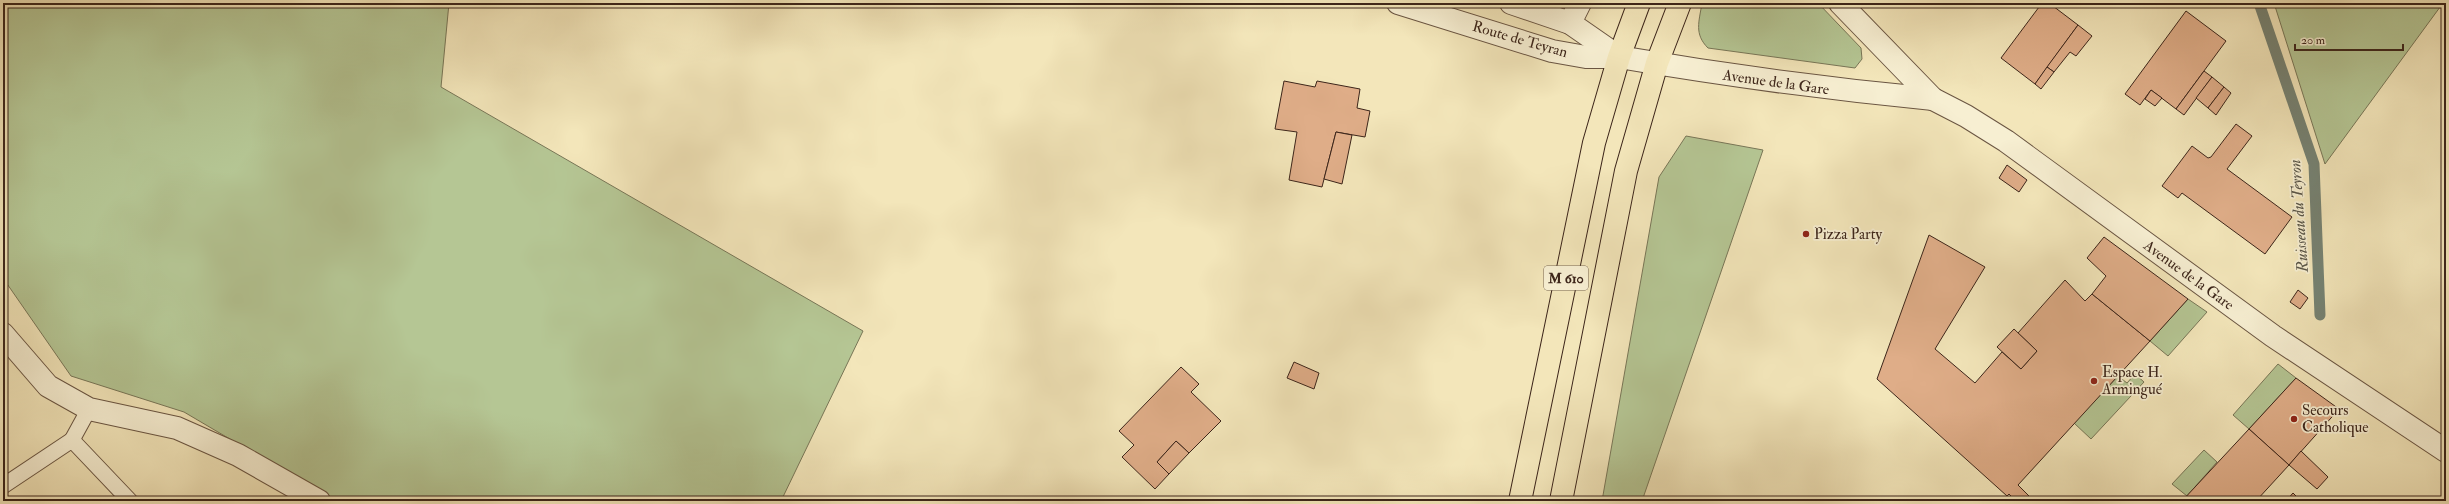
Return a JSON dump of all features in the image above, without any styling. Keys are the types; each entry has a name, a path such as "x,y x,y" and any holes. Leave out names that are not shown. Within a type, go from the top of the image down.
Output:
{"main road":[{"name":"M 610","path":"1520,501 1594,143 1619,57 1639,3"},
{"name":"M 610","path":"1561,501 1626,171 1657,63 1680,3"}],"street":[{"name":"Route de Teyran","path":"1398,3 1552,51 1586,57 1619,57"},
{"name":"Route de Teyran","path":"1511,3 1570,22 1619,57"},
{"path":"1570,22 1580,3"},
{"name":"Avenue de la Gare","path":"1840,3 1933,99 2006,141 2320,369 2446,451"},
{"name":"Avenue de la Gare","path":"1619,57 1825,89 1933,99"},
{"path":"3,334 48,386 89,409 177,428 238,455 319,501"}],"lane":[{"path":"3,486 72,440 89,409"},
{"path":"72,440 130,501"}],"green space":[{"path":"3,3 449,3 441,87 863,331 781,501 335,501 184,412 71,376 3,278"},
{"path":"1702,3 1818,3 1861,48 1862,59 1855,68 1708,48 1699,33"},
{"path":"2274,3 2443,3 2325,164"},
{"path":"1686,136 1763,150 1642,501 1602,501 1659,177"},
{"path":"2188,299 2207,312 2168,356 2150,341"},
{"path":"2278,364 2296,378 2249,429 2233,415"},
{"path":"2135,374 2144,382 2091,439 2074,423 2118,376 2127,383"},
{"path":"2204,450 2217,462 2187,496 2172,484"}],"building":[{"path":"2042,3 2049,3 2078,25 2035,84 2001,58"},
{"path":"2186,11 2226,41 2176,109 2151,90 2140,105 2125,94"},
{"path":"2078,25 2092,36 2076,56 2070,52 2054,72 2047,67"},
{"path":"2047,67 2054,72 2041,89 2035,84"},
{"path":"2204,71 2212,77 2184,115 2176,109"},
{"path":"2212,77 2224,87 2208,108 2196,98"},
{"path":"1284,81 1315,87 1317,81 1360,89 1357,108 1370,111 1365,137 1336,132 1322,187 1289,180 1297,132 1275,129"},
{"path":"2224,87 2231,93 2216,115 2208,108"},
{"path":"2151,90 2162,98 2155,106 2145,99"},
{"path":"2236,124 2252,136 2227,169 2292,217 2265,254 2182,193 2178,198 2162,186 2192,146 2208,158 2211,157"},
{"path":"1336,132 1352,135 1342,184 1324,179"},
{"path":"2007,165 2027,180 2019,192 1999,178"},
{"path":"1929,235 1985,267 1935,349 1975,383 2002,352 2021,369 2037,351 2018,333 2065,280 2085,301 2092,294 2150,341 2018,485 2034,501 2016,501 2009,494 2007,496 1877,379"},
{"path":"2104,237 2188,299 2150,341 2092,294 2106,276 2087,258"},
{"path":"2298,290 2308,298 2300,309 2290,302"},
{"path":"2014,329 2037,351 2021,369 1997,347"},
{"path":"1294,362 1319,373 1314,389 1287,378"},
{"path":"1181,367 1199,384 1191,392 1221,421 1189,453 1176,441 1157,462 1169,474 1155,489 1122,457 1134,445 1119,431"},
{"name":"Secours Catholique","path":"2296,378 2339,409 2289,465 2249,429"},
{"path":"2249,429 2289,465 2256,501 2182,501"},
{"path":"1176,441 1189,453 1169,474 1157,462"},
{"path":"2301,451 2328,477 2317,489 2289,465"},
{"path":"2293,493 2301,501 2286,501"}],"waterway":[{"name":"Ruisseau du Teyron","path":"2259,3 2314,164 2320,315"}],"place":[{"name":"Pizza Party","path":"1806,234"},
{"name":"Espace H. Armingué","path":"2094,381"},
{"name":"Secours Catholique","path":"2294,419"}]}
